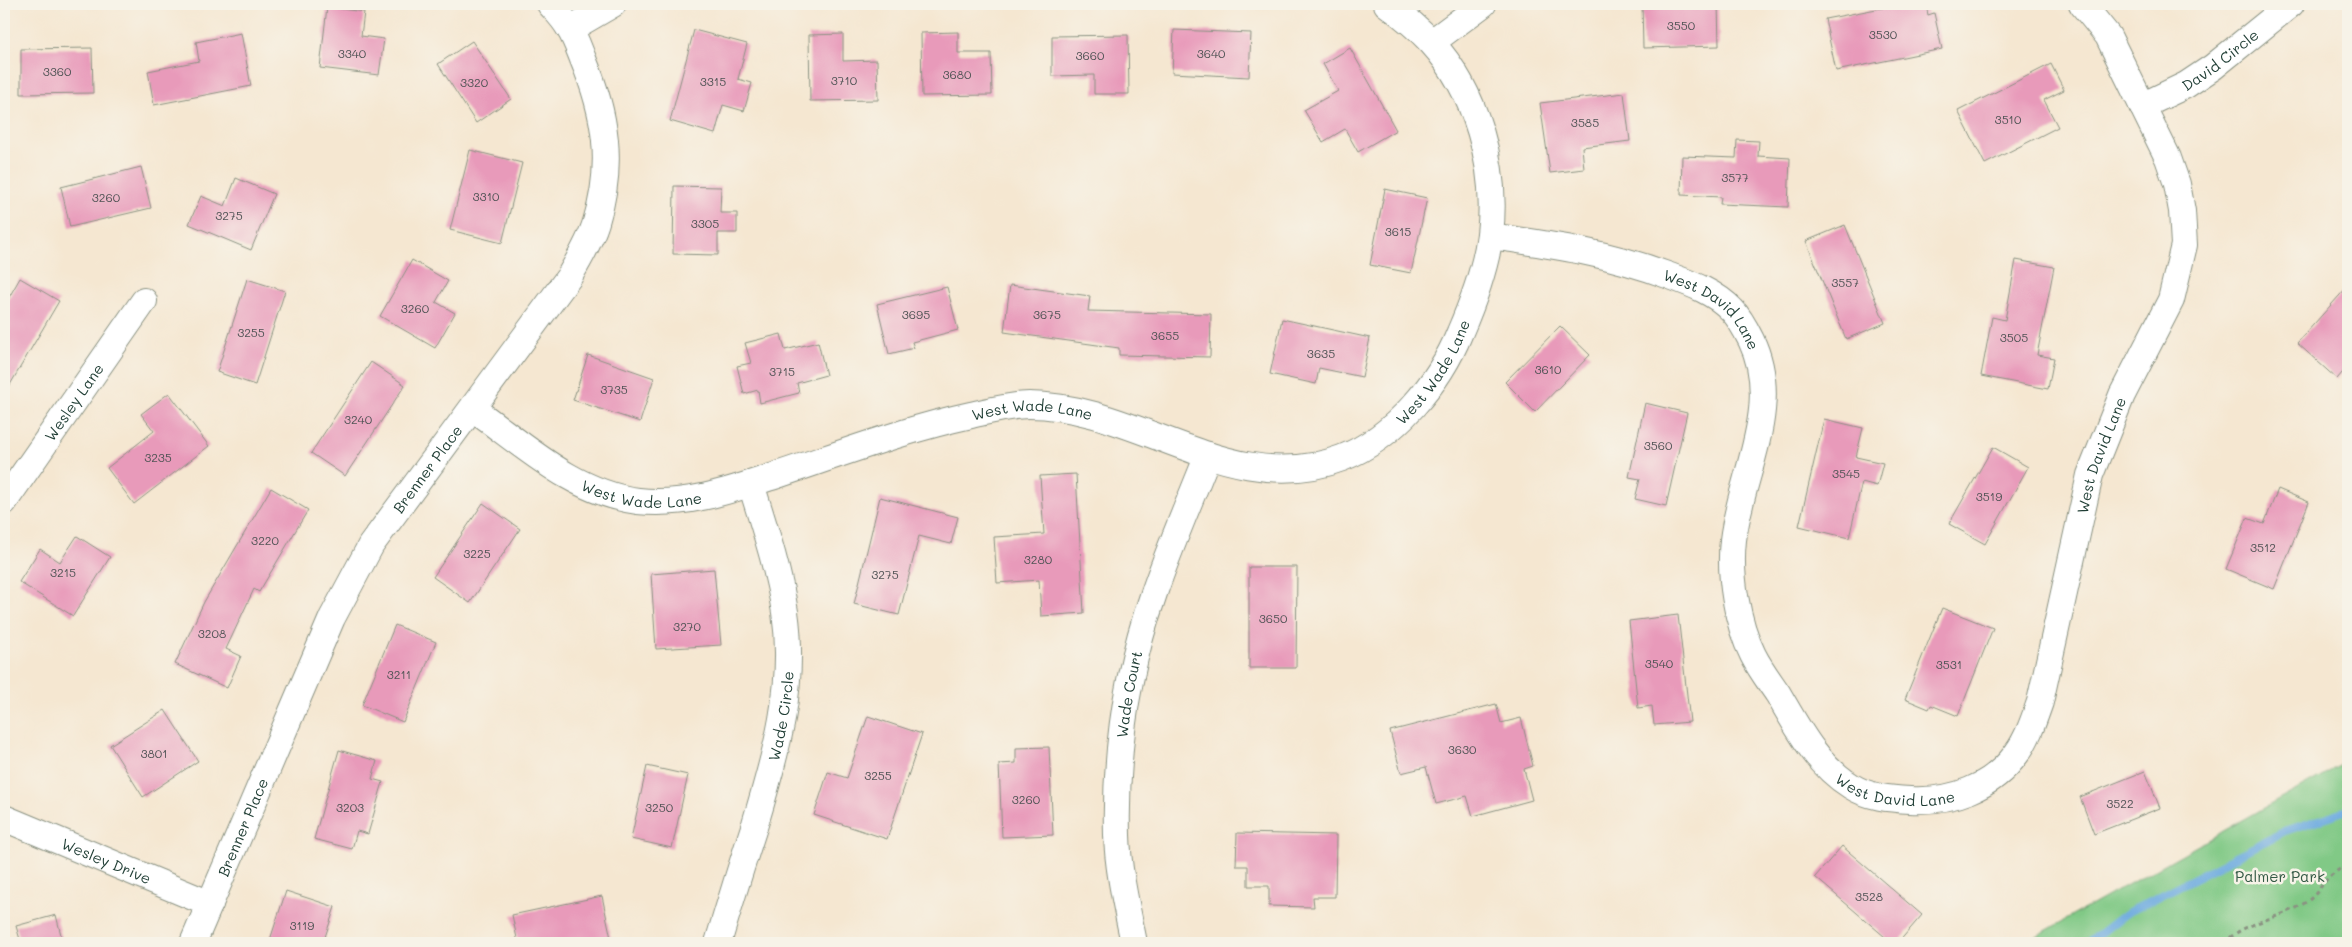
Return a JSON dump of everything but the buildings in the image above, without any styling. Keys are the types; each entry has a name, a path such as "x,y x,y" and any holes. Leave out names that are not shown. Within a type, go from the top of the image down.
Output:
{"street":[{"name":"Brenner Place","path":"194,943 332,618 349,583 371,545 569,277 585,248 596,222 604,185 606,159 605,130 596,91 570,29 550,4"},
{"path":"570,29 613,4"},
{"name":"West Wade Lane","path":"473,409 578,482 603,493 637,500 668,502 700,498 751,484 940,422 1025,405 1058,406 1090,414 1208,455 1241,465 1268,469 1293,469 1319,464 1352,453 1401,419 1429,388 1451,356 1467,316 1490,236 1492,207 1488,168 1482,141 1471,108 1455,74 1432,42 1387,4"},
{"path":"1432,42 1483,4"},
{"name":"West David Lane","path":"1490,236 1573,248 1612,257 1692,284 1712,294 1732,310 1746,330 1757,353 1764,380 1763,411 1733,541 1733,568 1736,593 1742,622 1753,655 1812,750 1852,786 1877,797 1894,799 1930,801 1954,797 1978,787 1998,773 2018,752 2031,727 2040,702 2090,476 2122,395 2171,300 2184,246 2182,210 2177,184 2168,158 2108,36 2082,4"},
{"name":"David Circle","path":"2142,106 2186,85 2213,67 2291,4"},
{"name":"Wesley Lane","path":"4,502 144,301"},
{"name":"Wade Court","path":"1134,943 1121,874 1117,836 1118,754 1126,705 1154,593 1208,455"},
{"name":"Wade Circle","path":"718,943 774,759 787,689 788,650 785,612 775,567 751,484"},
{"name":"Wesley Drive","path":"4,818 210,904"}],"path":[{"path":"2224,943 2232,934 2253,924 2285,914 2309,900 2330,876 2348,864"}],"green space":[{"name":"Palmer Park","path":"2348,742 2348,943 2024,943 2339,766"}],"waterway":[{"path":"2088,943 2125,914 2285,831 2348,810"}]}
